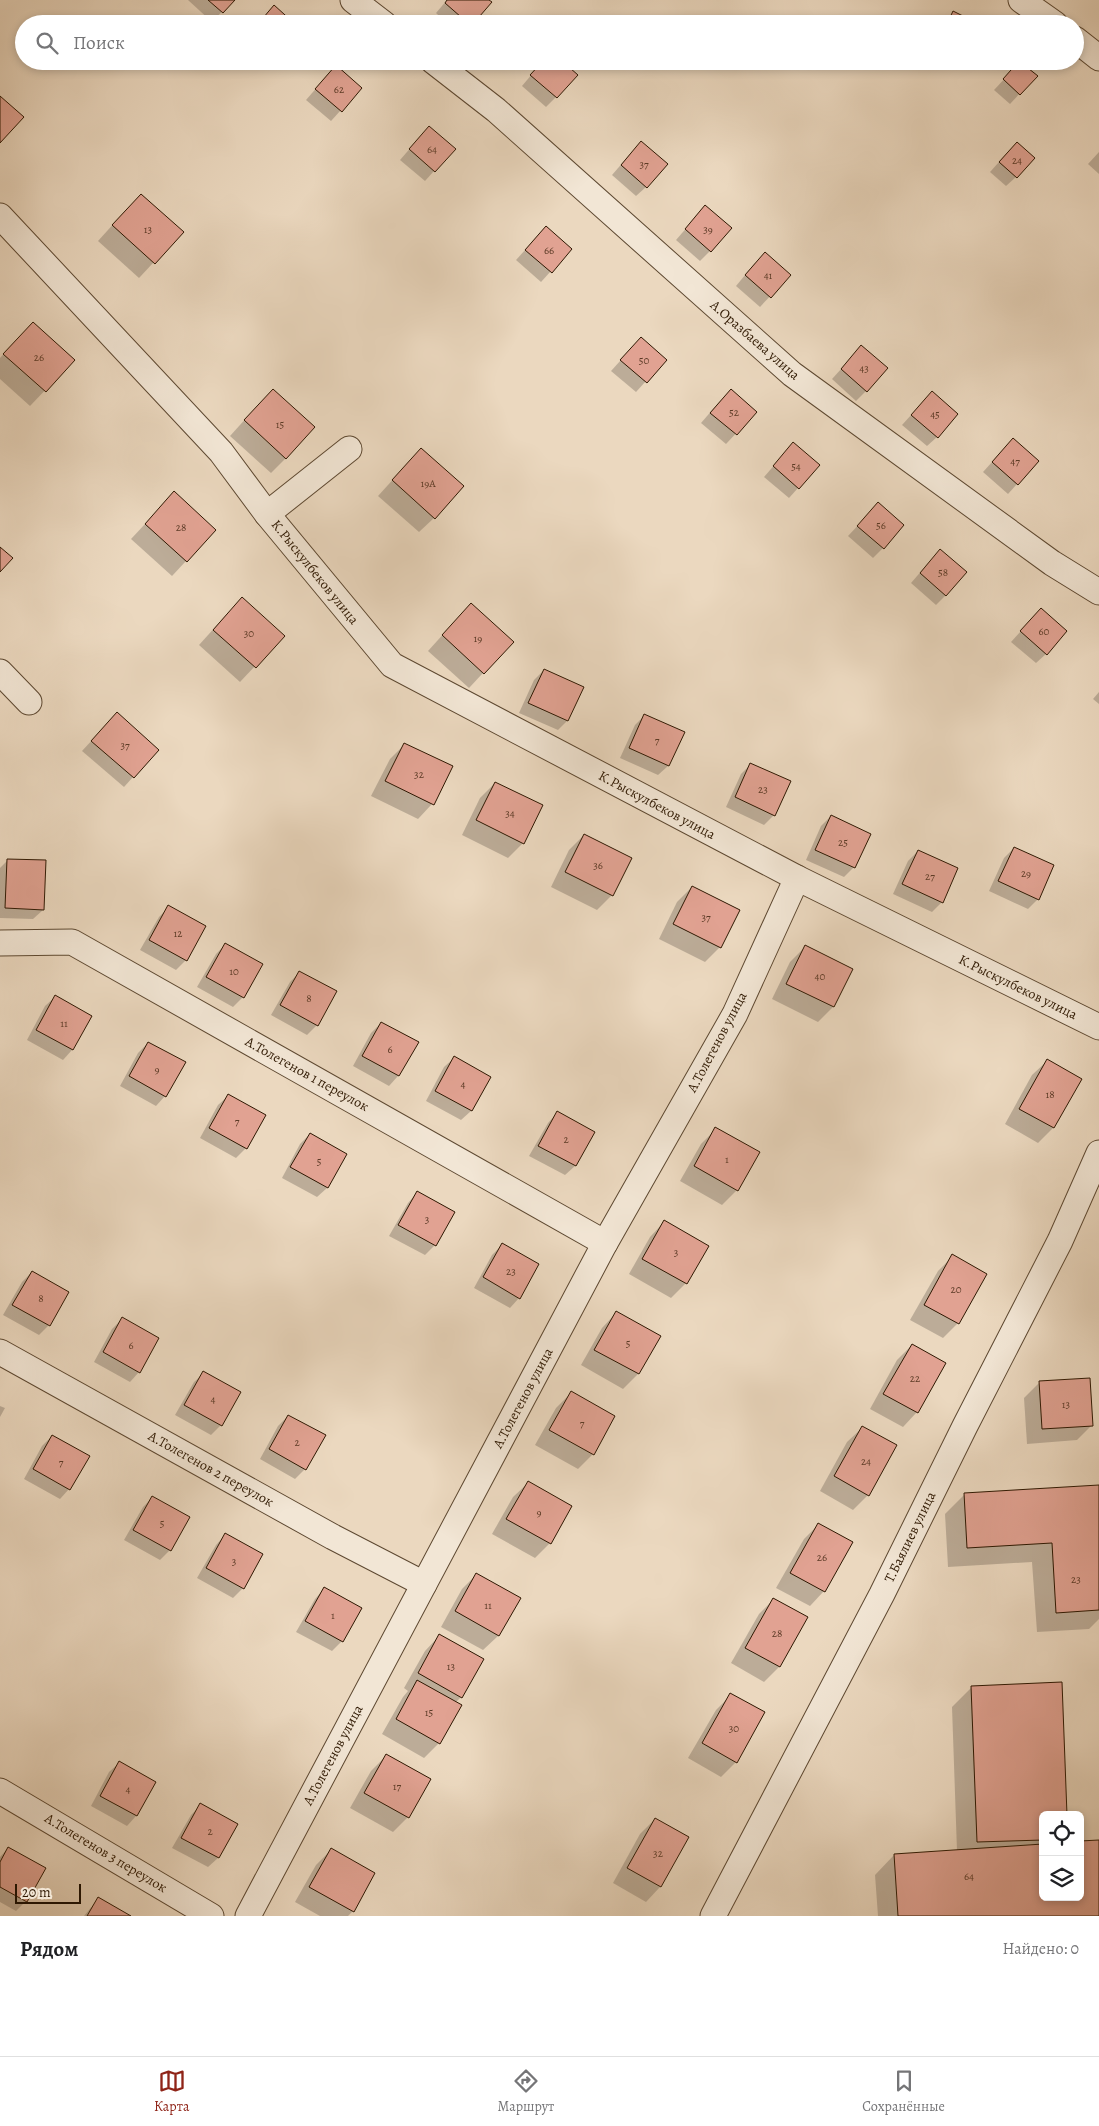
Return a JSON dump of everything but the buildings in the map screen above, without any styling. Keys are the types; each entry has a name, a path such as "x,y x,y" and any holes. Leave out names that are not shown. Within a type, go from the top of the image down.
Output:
{"street":[{"path":"354,0 373,15"},
{"path":"1020,0 1042,15"},
{"path":"1084,46 1099,58"},
{"name":"А.Оразбаева улица","path":"445,70 496,110 792,374 1052,563 1099,592"},
{"name":"К.Рыскулбеков улица","path":"0,216 221,452 267,514 392,665 797,878 1099,1027"},
{"name":"К.Рыскулбеков улица","path":"267,514 349,450"},
{"path":"0,672 29,702"},
{"name":"А.Толегенов улица","path":"248,1916 605,1243 735,1014 797,878"},
{"name":"А.Толегенов 1 переулок","path":"0,943 72,942 605,1243"},
{"name":"Т.Баялиев улица","path":"713,1916 882,1594 965,1426 1060,1241 1099,1153"},
{"name":"А.Толегенов 2 переулок","path":"0,1352 332,1537 424,1584"},
{"name":"А.Толегенов 3 переулок","path":"0,1791 211,1916"}]}
